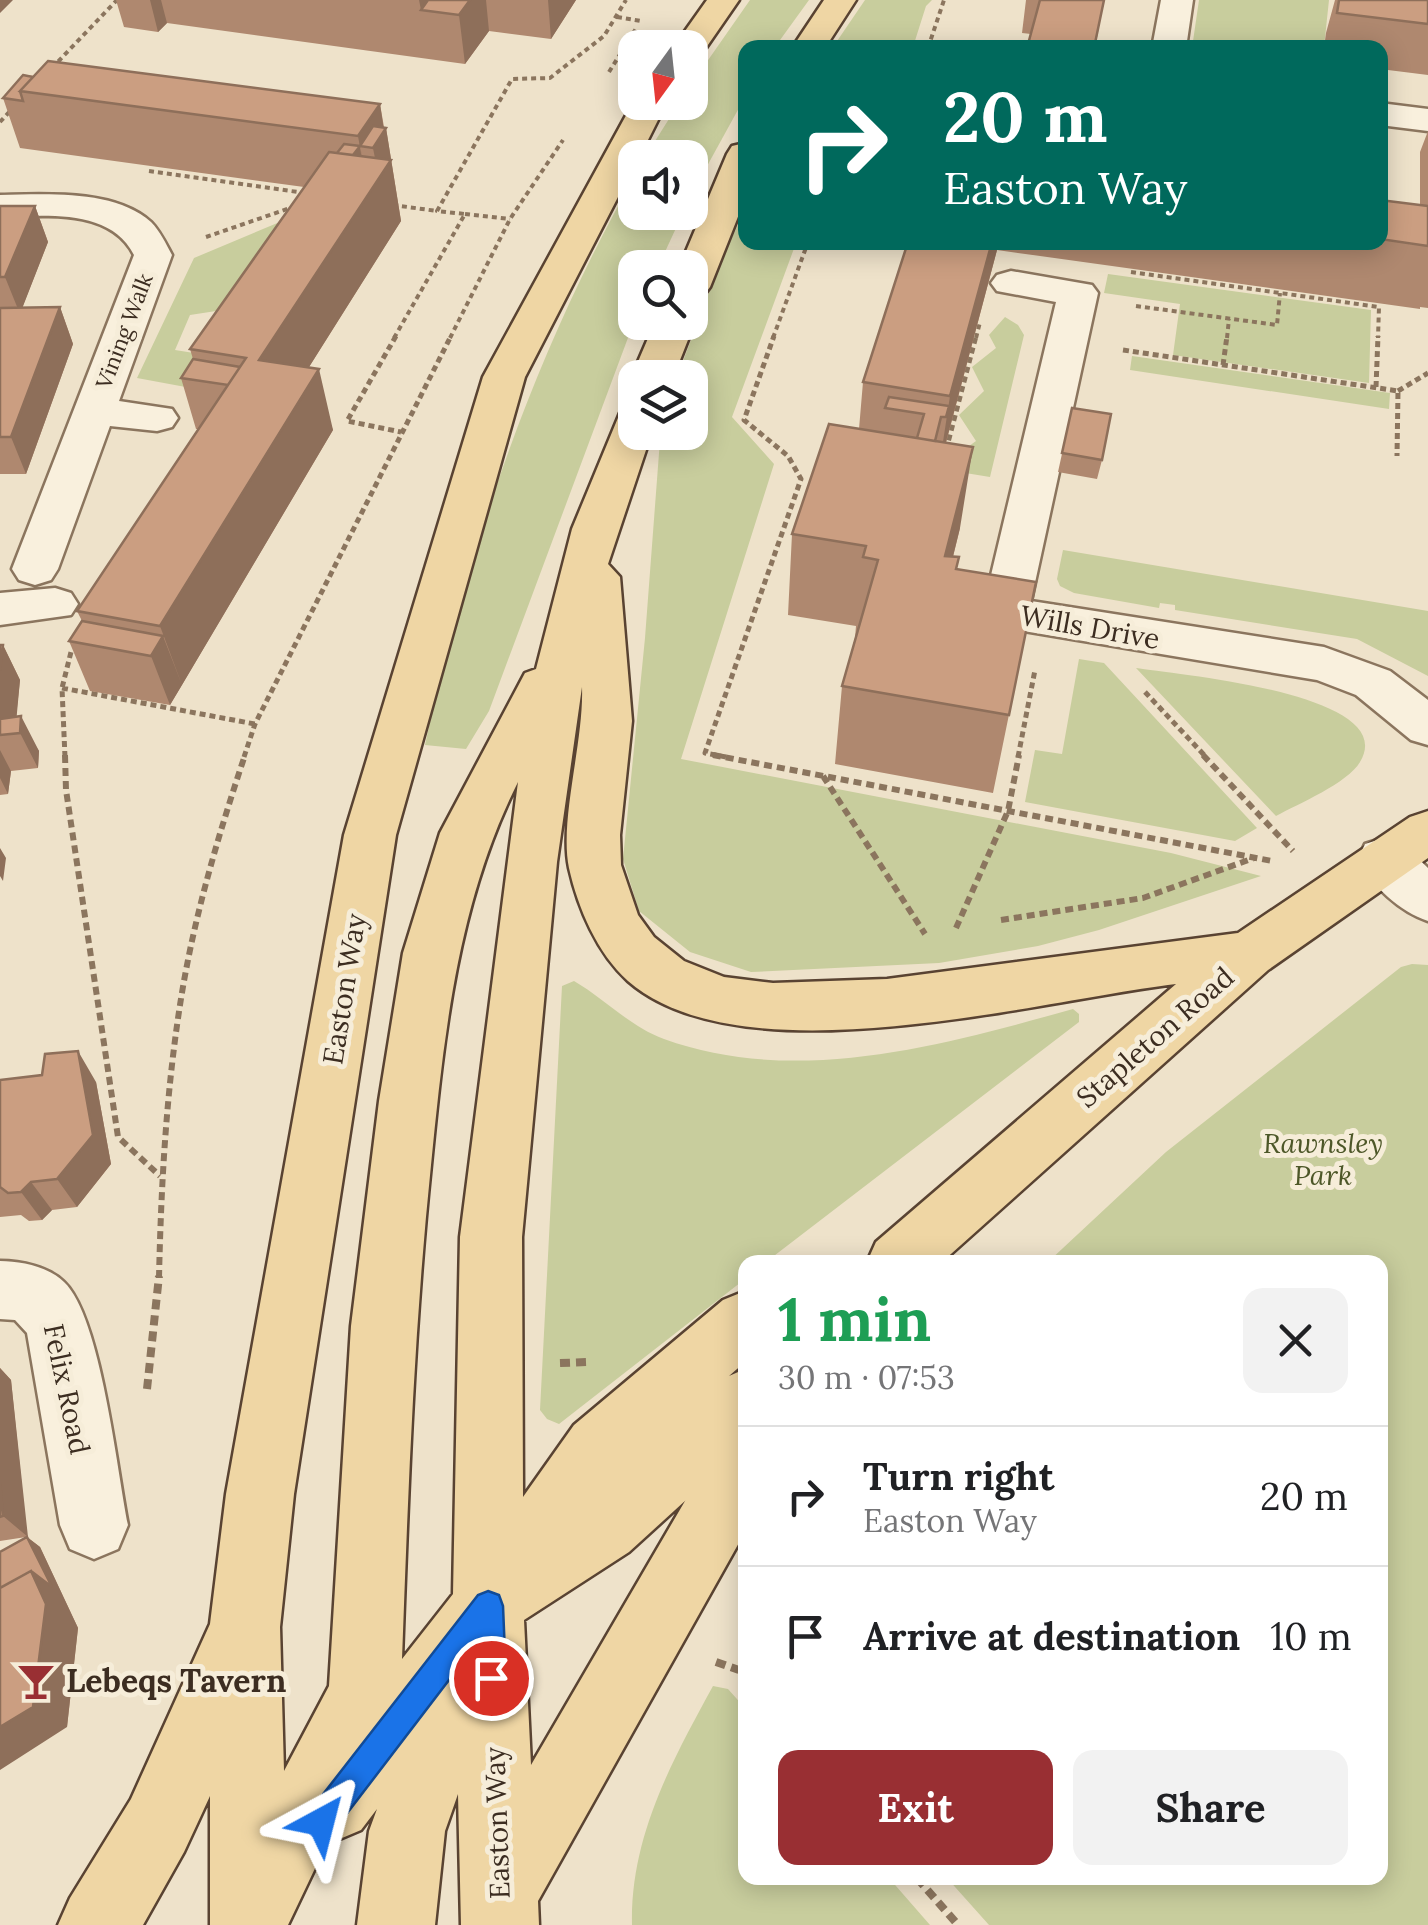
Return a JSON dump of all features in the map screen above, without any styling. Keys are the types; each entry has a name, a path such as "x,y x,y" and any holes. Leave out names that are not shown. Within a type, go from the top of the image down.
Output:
{"main road":[{"path":"701,30 723,0"},
{"path":"813,40 840,0"},
{"name":"Easton Way","path":"245,1922 245,1627 260,1494 370,834 504,378 618,111"},
{"path":"705,250 738,171"},
{"name":"Easton Way","path":"500,1910 488,1606 492,1237 531,862 564,643 594,529 624,450"},
{"name":"Easton Way","path":"594,529 607,721 594,859 618,934 634,954 669,980 715,999 814,1006 953,994 1152,964 1249,954"},
{"path":"245,1922 365,1692 383,1326 408,1102 430,953 466,833 564,643"},
{"name":"Stapleton Road","path":"906,1255 1249,954 1369,859"},
{"path":"245,1922 488,1606 597,1448 738,1327"},
{"path":"396,1925 407,1830 488,1606 605,1528 738,1407"},
{"path":"500,1910 709,1525 738,1485"},
{"path":"97,1925 123,1891 186,1764 245,1627"}],"street":[{"path":"1170,40 1178,0"},
{"path":"1388,115 1428,120"},
{"name":"Vining Walk","path":"0,206 52,206 106,214 139,230 152,255 94,411 55,602"},
{"path":"997,296 1077,295"},
{"name":"Wills Drive","path":"1077,295 1006,613 1340,668 1373,683 1428,727"},
{"path":"94,411 157,418"},
{"path":"0,609 55,602"},
{"path":"1369,859 1428,900"},
{"name":"Felix Road","path":"0,1290 16,1290 43,1301 58,1328 94,1525"}],"path":[{"path":"52,68 117,0"},
{"path":"437,210 512,78 550,78 604,36 626,0"},
{"path":"931,40 944,0"},
{"path":"639,30 650,8"},
{"path":"617,17 641,21"},
{"path":"0,122 13,108"},
{"path":"146,1390 158,1300 161,1176 180,1004 214,850 254,724 510,219 572,127"},
{"path":"134,168 307,193"},
{"path":"152,255 309,202"},
{"path":"379,203 510,219"},
{"path":"400,432 346,421 465,214"},
{"path":"805,250 744,420 788,456 801,479 705,753 1256,858 1369,859"},
{"path":"1280,293 1276,325 1077,295 1083,266 1280,293 1379,307 1376,388"},
{"path":"945,454 997,296"},
{"path":"1223,365 1229,318"},
{"path":"1067,342 1398,391 1428,373"},
{"path":"1396,456 1398,391"},
{"path":"55,602 66,790 118,1137 161,1176"},
{"path":"956,928 1008,811 1045,620"},
{"path":"1119,634 1114,659 1369,859"},
{"path":"62,688 254,724"},
{"path":"823,776 926,934 974,925"},
{"path":"992,921 1143,898 1256,858"},
{"path":"543,1363 594,1362"},
{"path":"708,1660 738,1670"},
{"path":"923,1885 958,1925"}],"green space":[{"path":"750,0 809,0 780,40 738,40 738,110 708,164 708,140 656,140 668,120 708,120 708,60"},
{"path":"865,0 932,0 926,6 915,40 838,40"},
{"path":"1199,0 1329,0 1325,40 1193,40"},
{"path":"330,201 255,305 190,315 175,350 213,356 191,388 137,378 194,258"},
{"path":"618,207 618,230 675,230 666,250 618,250 618,340 627,340 489,711 466,749 425,745 461,598 508,452 599,242"},
{"path":"738,225 738,250 793,250 732,417 774,464 681,759 1171,853 1261,876 1099,930 1038,946 939,963 751,972 690,952 639,911 623,859 659,450 708,450 708,360 683,360 691,340 708,340 708,295"},
{"path":"1108,274 1371,310 1369,383 1173,355 1180,304 1104,293"},
{"path":"1005,317 1018,325 1024,335 990,477 947,470 950,460 976,441 959,415 984,391 972,367 996,348 989,335"},
{"path":"1132,356 1390,393 1389,409 1130,370"},
{"path":"1063,550 1428,611 1428,676 1357,639 1175,610 1175,605 1160,603 1159,608 1074,593 1060,586 1057,579"},
{"path":"1079,659 1104,663 1257,828 1235,841 1025,802 1035,750 1062,754"},
{"path":"1136,668 1234,682 1317,704 1348,719 1364,738 1360,762 1334,785 1276,816"},
{"name":"Rawnsley Park","path":"1428,965 1428,1925 989,1925 953,1885 1388,1885 1388,1255 1056,1255 1166,1152 1401,967"},
{"path":"574,981 664,1039 714,1053 765,1060 870,1056 973,1036 1073,1009 1079,1014 1079,1022 775,1255 738,1255 738,1284 559,1424 547,1419 540,1410 562,986"},
{"path":"713,1686 728,1689 738,1700 738,1885 895,1885 930,1925 632,1925 633,1893 646,1830 683,1743"}],"building":[{"path":"428,0 470,0 459,15 421,10"},
{"path":"1040,0 1104,0 1096,40 1029,40"},
{"path":"1339,0 1428,0 1428,24 1337,13"},
{"path":"48,61 380,104 358,136 20,91"},
{"path":"23,75 33,77 20,91 23,101 3,98"},
{"path":"373,126 386,128 373,148 360,146"},
{"path":"344,144 360,146 353,155 337,153"},
{"path":"329,152 391,160 259,360 319,369 160,626 77,611 246,358 190,349"},
{"path":"1388,201 1428,206 1428,246 1388,240"},
{"path":"0,206 35,206 5,277 0,277"},
{"path":"905,250 990,250 950,396 863,382"},
{"path":"60,307 11,437 0,437 0,308"},
{"path":"193,359 240,367 228,385 181,378"},
{"path":"889,397 949,406 946,417 941,417 935,441 917,438 924,414 885,408"},
{"path":"1072,408 1111,414 1102,460 1062,453"},
{"path":"829,424 973,447 945,556 959,557 956,569 1036,582 1009,715 842,686 878,560 863,557 866,546 792,534"},
{"path":"82,621 163,636 151,656 69,641"},
{"path":"21,716 20,733 0,735 0,719"},
{"path":"78,1051 93,1135 57,1179 31,1182 21,1192 8,1193 0,1187 0,1080 42,1075 45,1054"},
{"path":"27,1537 52,1587 31,1571 0,1588 0,1552"},
{"path":"31,1571 46,1604 33,1707 0,1727 0,1588"}],"place":[{"name":"Lebeqs Tavern","path":"36,1681"}],"route":[{"path":"321,1822 488,1606 491,1678"}]}
